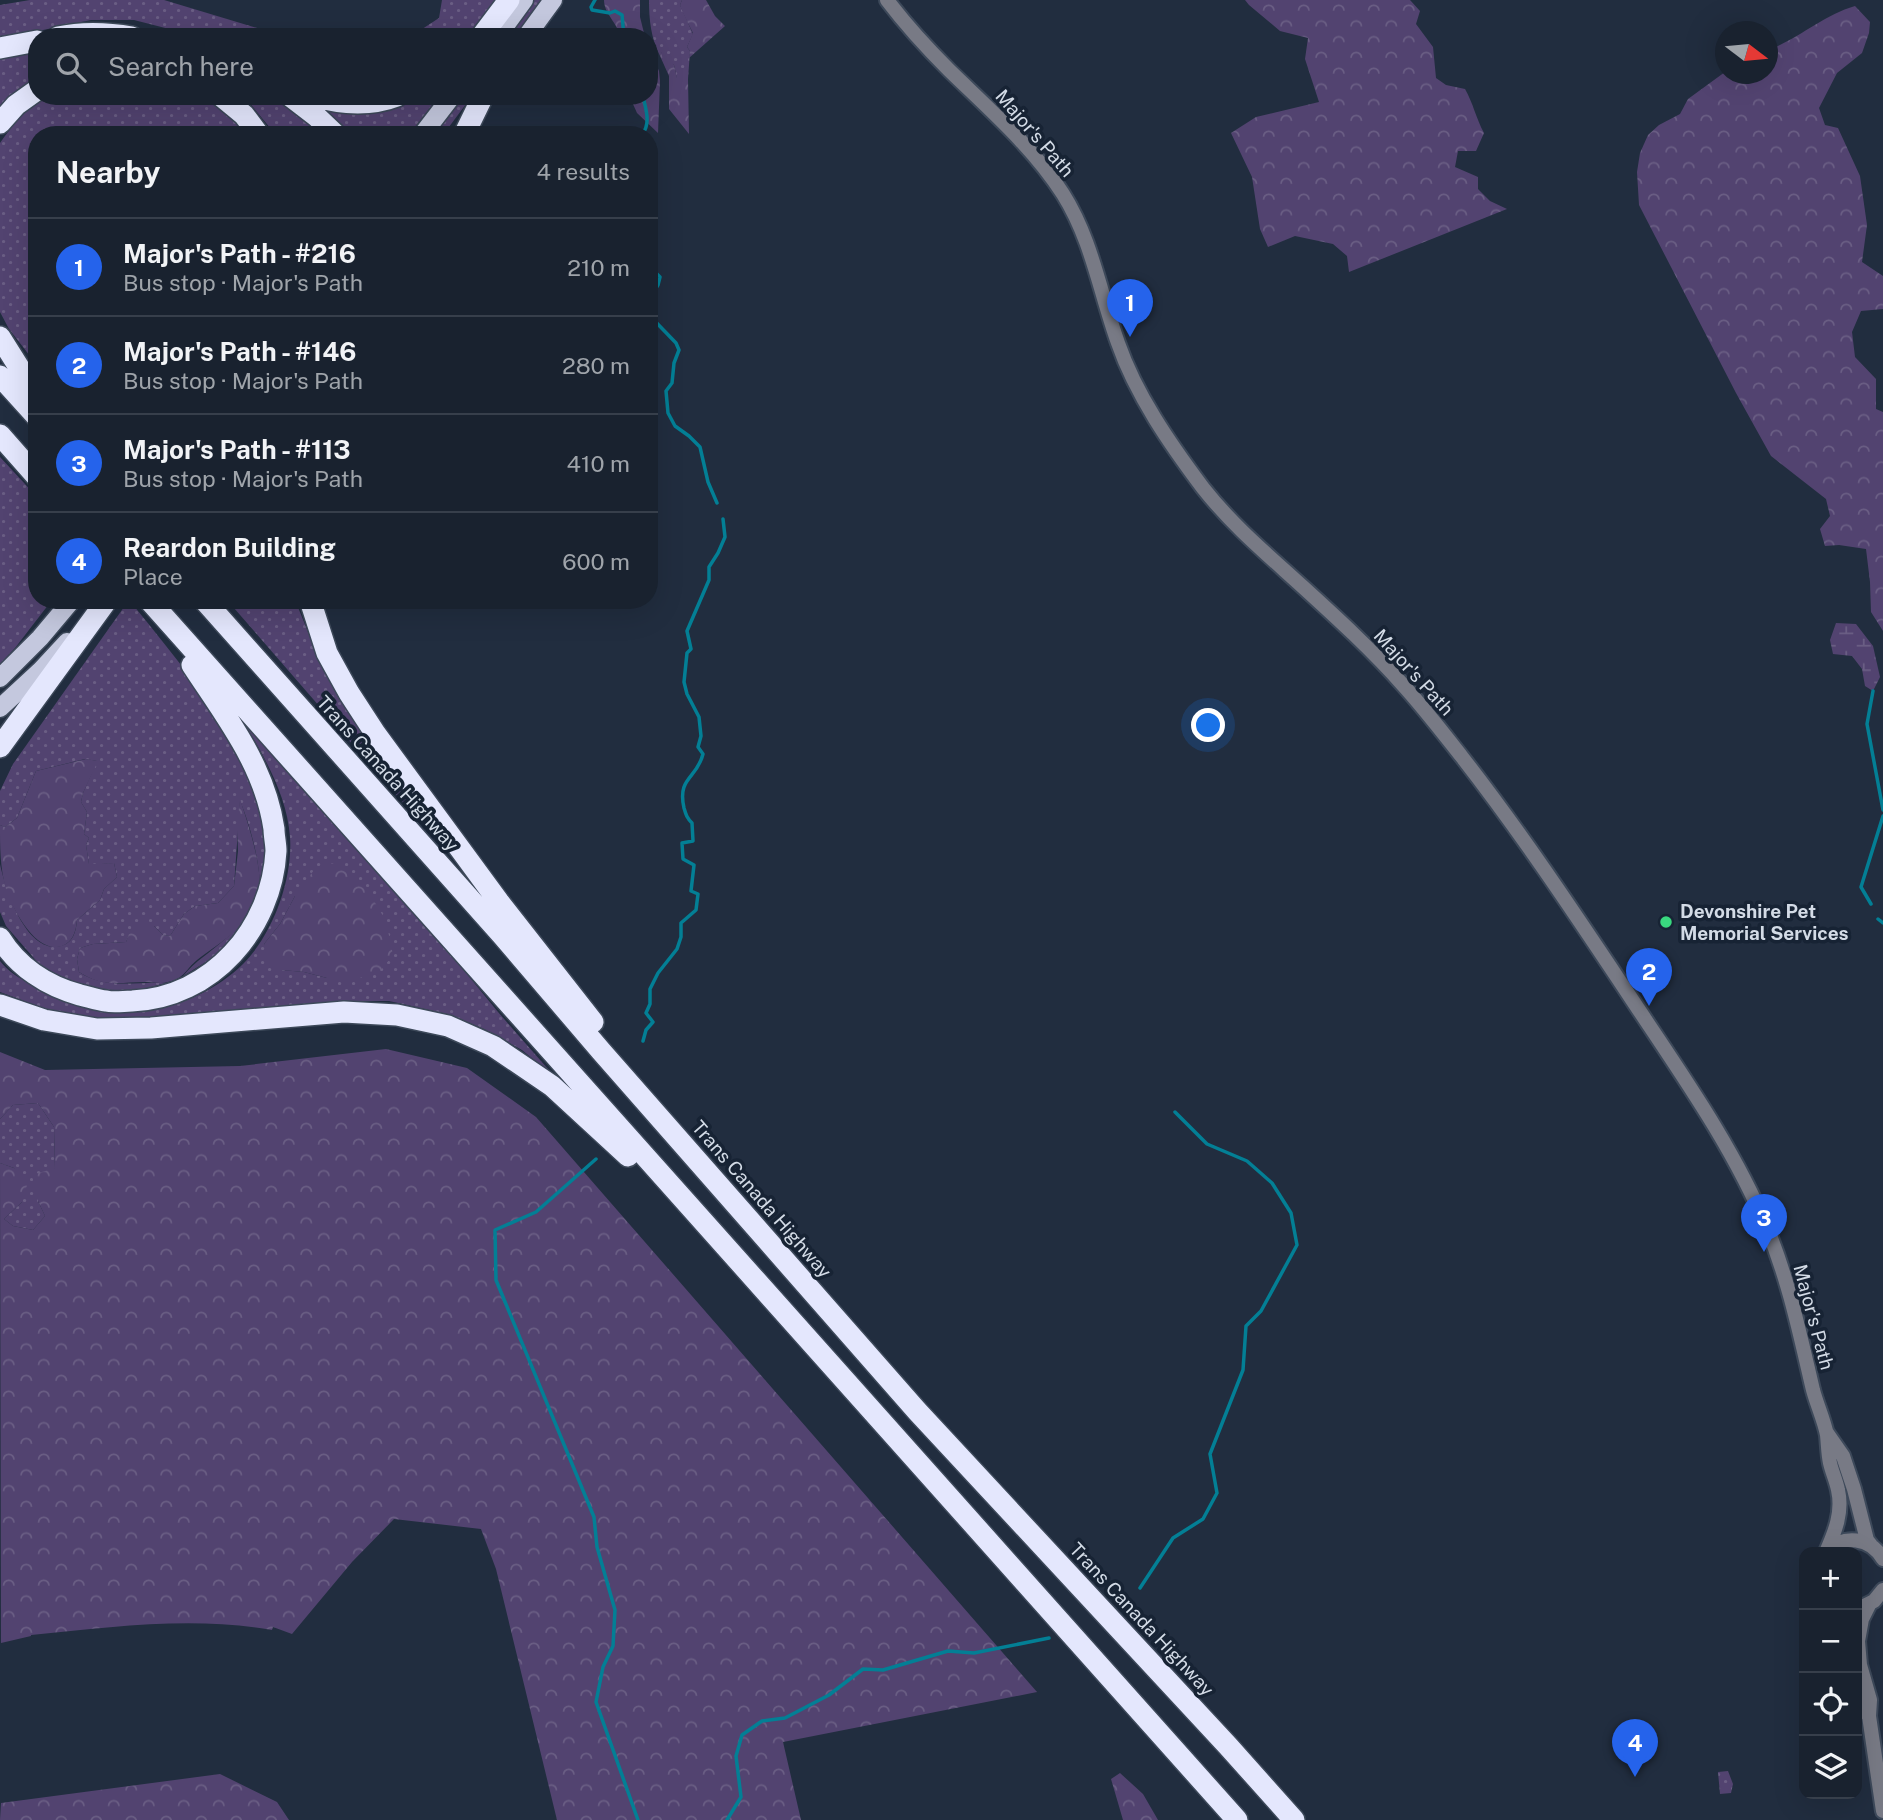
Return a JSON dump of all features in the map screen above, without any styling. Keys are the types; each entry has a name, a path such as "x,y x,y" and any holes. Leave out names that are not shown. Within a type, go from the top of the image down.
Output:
{"highway":[{"path":"488,28 509,0"},
{"path":"0,48 28,43"},
{"path":"0,123 28,96"},
{"path":"232,105 252,126"},
{"path":"302,105 326,126"},
{"path":"468,126 479,105"},
{"path":"0,337 28,382"},
{"path":"0,376 28,407"},
{"path":"0,435 28,467"},
{"path":"0,747 100,609"},
{"path":"0,938 31,973 65,991 108,1002 148,1000 180,991 208,977 234,954 257,922 270,886 276,849 271,808 259,773 237,733 155,609"},
{"path":"156,609 1237,1820"},
{"name":"Trans Canada Highway","path":"212,609 493,925 918,1411 1294,1820"},
{"path":"313,609 327,653 374,733 499,902 592,1020 601,1051"},
{"path":"0,1005 44,1020 97,1028 151,1028 344,1013 397,1015 448,1026 492,1045 552,1086 739,1261"}],"main road":[{"path":"504,28 524,0"},
{"path":"533,28 553,0"},
{"path":"429,126 445,105"},
{"path":"461,126 476,105"},
{"path":"0,678 64,609"},
{"path":"0,708 41,670 98,609"}],"street":[{"name":"Major's Path","path":"887,0 928,49 998,116 1042,166 1064,196 1089,247 1125,362 1167,436 1204,488 1251,540 1376,656 1422,706 1548,873 1670,1055 1732,1154 1767,1227 1782,1268 1826,1432 1829,1460 1840,1495 1839,1516 1828,1547"},
{"name":"Major's Path","path":"1826,1432 1843,1456 1867,1540 1876,1548"},
{"path":"1833,1547 1847,1540 1857,1540 1876,1548 1883,1559"},
{"path":"1873,1600 1862,1619 1858,1641 1860,1665 1870,1700 1869,1716 1883,1811"},
{"path":"1862,1708 1869,1716"}],"green space":[{"path":"30,0 164,0 257,28 165,28 134,20 91,20 53,28 28,28 28,32 0,36 0,5"},
{"path":"442,0 495,0 473,28 424,28 439,18"},
{"path":"533,0 544,0 524,28 512,28"},
{"path":"604,0 640,0 643,28 617,28"},
{"path":"649,0 682,0 680,5 693,34 687,47 690,51 688,79 677,79 674,65 662,52 660,56 658,28 651,28"},
{"path":"682,0 706,0 715,16 725,26 689,58 690,51 687,47 693,33 680,5"},
{"path":"1245,0 1410,0 1420,11 1416,24 1433,47 1436,78 1446,85 1465,89 1484,133 1476,151 1458,151 1455,167 1478,177 1478,189 1490,201 1507,209 1349,272 1347,256 1333,244 1295,236 1268,247 1260,229 1252,177 1231,133 1256,117 1319,102 1305,59 1308,38 1280,31"},
{"path":"1855,6 1870,22 1869,33 1862,53 1837,73 1819,108 1825,125 1838,128 1860,176 1867,225 1862,262 1883,276 1883,309 1861,311 1852,332 1855,357 1876,379 1876,409 1883,412 1883,631 1871,612 1866,549 1825,546 1820,529 1830,516 1826,499 1771,456 1639,205 1637,172 1640,153 1648,135 1659,125 1680,114 1688,99 1715,79 1715,84 1778,84 1778,45"},
{"path":"28,50 28,85 0,112 0,56"},
{"path":"662,51 669,55 677,78 688,79 689,134 669,109 669,76 660,56"},
{"path":"658,69 660,81 658,133 658,126 651,126 637,113 633,105 658,105"},
{"path":"33,105 221,105 243,126 28,126 28,353 0,312 0,143"},
{"path":"251,105 285,105 311,126 269,126"},
{"path":"312,105 327,105 379,111 405,105 432,105 416,126 337,126"},
{"path":"454,105 465,105 450,126 439,126"},
{"path":"0,457 28,487 28,609 45,609 0,664"},
{"path":"123,609 136,609 227,726 251,773 266,818 269,864 265,887 251,920 235,939 183,976 238,928 257,903 260,880 258,866 240,801 234,886 218,903 195,906 184,914 170,936 163,935 154,926 133,926 126,942 93,944 80,948 77,959 79,972 89,978 121,984 166,983 125,994 92,989 68,981 39,964 6,926 0,912 0,864 19,917 37,940 49,946 61,946 68,942 76,929 77,920 100,900 104,889 117,877 114,863 89,865 86,845 89,838 84,834 87,812 81,802 97,761 85,759 36,771 17,818 5,827 0,825 0,791 13,764"},
{"path":"235,609 299,609 322,666 369,745 426,829"},
{"path":"1836,623 1856,624 1873,646 1880,677 1873,691 1865,686 1862,669 1852,656 1833,654 1830,640"},
{"path":"242,719 435,935 555,1077 522,1050 484,1029 447,1014 389,1001 356,1001 130,1022 51,1011 0,992 0,961 23,980 89,1004 128,1011 161,1008 199,995 223,981 254,952 279,905 288,870 290,837 284,805 273,775","holes":["295,896 327,978 282,970 264,944 280,924"]},
{"path":"86,759 98,761 81,802 87,812 84,834 89,838 86,845 89,864 114,863 117,877 104,889 100,900 77,920 75,932 69,942 52,947 34,937 9,897 1,865 0,825 5,827 17,818 36,771"},
{"path":"240,799 256,852 260,881 256,905 245,921 173,981 112,983 96,980 79,972 77,959 80,948 93,944 126,942 132,926 154,926 163,935 170,936 184,914 195,906 218,903 234,886"},
{"path":"334,863 348,870 370,894 386,921 393,955 380,971 357,979 327,978 281,970 268,958 264,944 314,870"},
{"path":"386,1049 467,1068 536,1117 1037,1692 783,1742 801,1820 557,1820 496,1569 481,1529 394,1519 352,1562 292,1634 273,1627 272,1630 182,1623 31,1635 1,1643 0,1163 14,1168 27,1185 22,1202 4,1219 13,1226 33,1230 45,1216 38,1201 32,1175 55,1168 54,1127 38,1103 13,1105 0,1119 0,1052 45,1070 240,1066"},
{"path":"38,1103 54,1127 55,1168 38,1201 45,1216 33,1230 13,1226 4,1219 22,1202 14,1168 0,1163 0,1119 13,1105"},
{"path":"1728,1771 1733,1784 1731,1793 1720,1794 1718,1772"},
{"path":"1120,1773 1143,1794 1158,1820 1123,1820 1111,1779"},
{"path":"220,1774 277,1802 289,1820 0,1820 1,1803"}],"waterway":[{"path":"595,0 592,10 610,13 615,11 622,15 623,28"},
{"path":"645,105 646,126"},
{"path":"658,275 658,285"},
{"path":"658,324 676,343 679,350 674,363 672,383 666,391 668,413 675,426 700,447 708,482 717,503"},
{"path":"643,1041 646,1030 653,1022 646,1013 650,1004 650,989 658,973 677,949 681,937 681,923 696,910 698,894 691,891 694,865 683,859 682,843 693,841 692,823 684,808 683,790 703,754 698,747 701,736 699,717 684,682 687,653 691,649 687,631 709,580 709,567 725,537 723,519"},
{"path":"1873,691 1867,724 1883,810"},
{"path":"1871,904 1861,887 1883,816"},
{"path":"1878,919 1883,923"},
{"path":"1140,1588 1173,1538 1203,1519 1217,1493 1210,1454 1243,1370 1246,1326 1261,1311 1297,1245 1291,1213 1272,1183 1247,1161 1207,1144 1175,1112"},
{"path":"596,1159 536,1212 495,1230 496,1280 594,1517 597,1547 615,1610 613,1646 603,1667 596,1702 638,1820"},
{"path":"727,1820 741,1797 736,1756 742,1735 762,1721 785,1718 829,1695 863,1669 883,1670 948,1651 974,1653 1049,1638"}],"place":[{"name":"Major's Path - #216","path":"1130,337"},
{"name":"Devonshire Pet Memorial Services","path":"1666,922"},
{"name":"Major's Path - #146","path":"1649,1006"},
{"name":"Major's Path - #113","path":"1764,1252"},
{"name":"Reardon Building","path":"1635,1777"}]}
